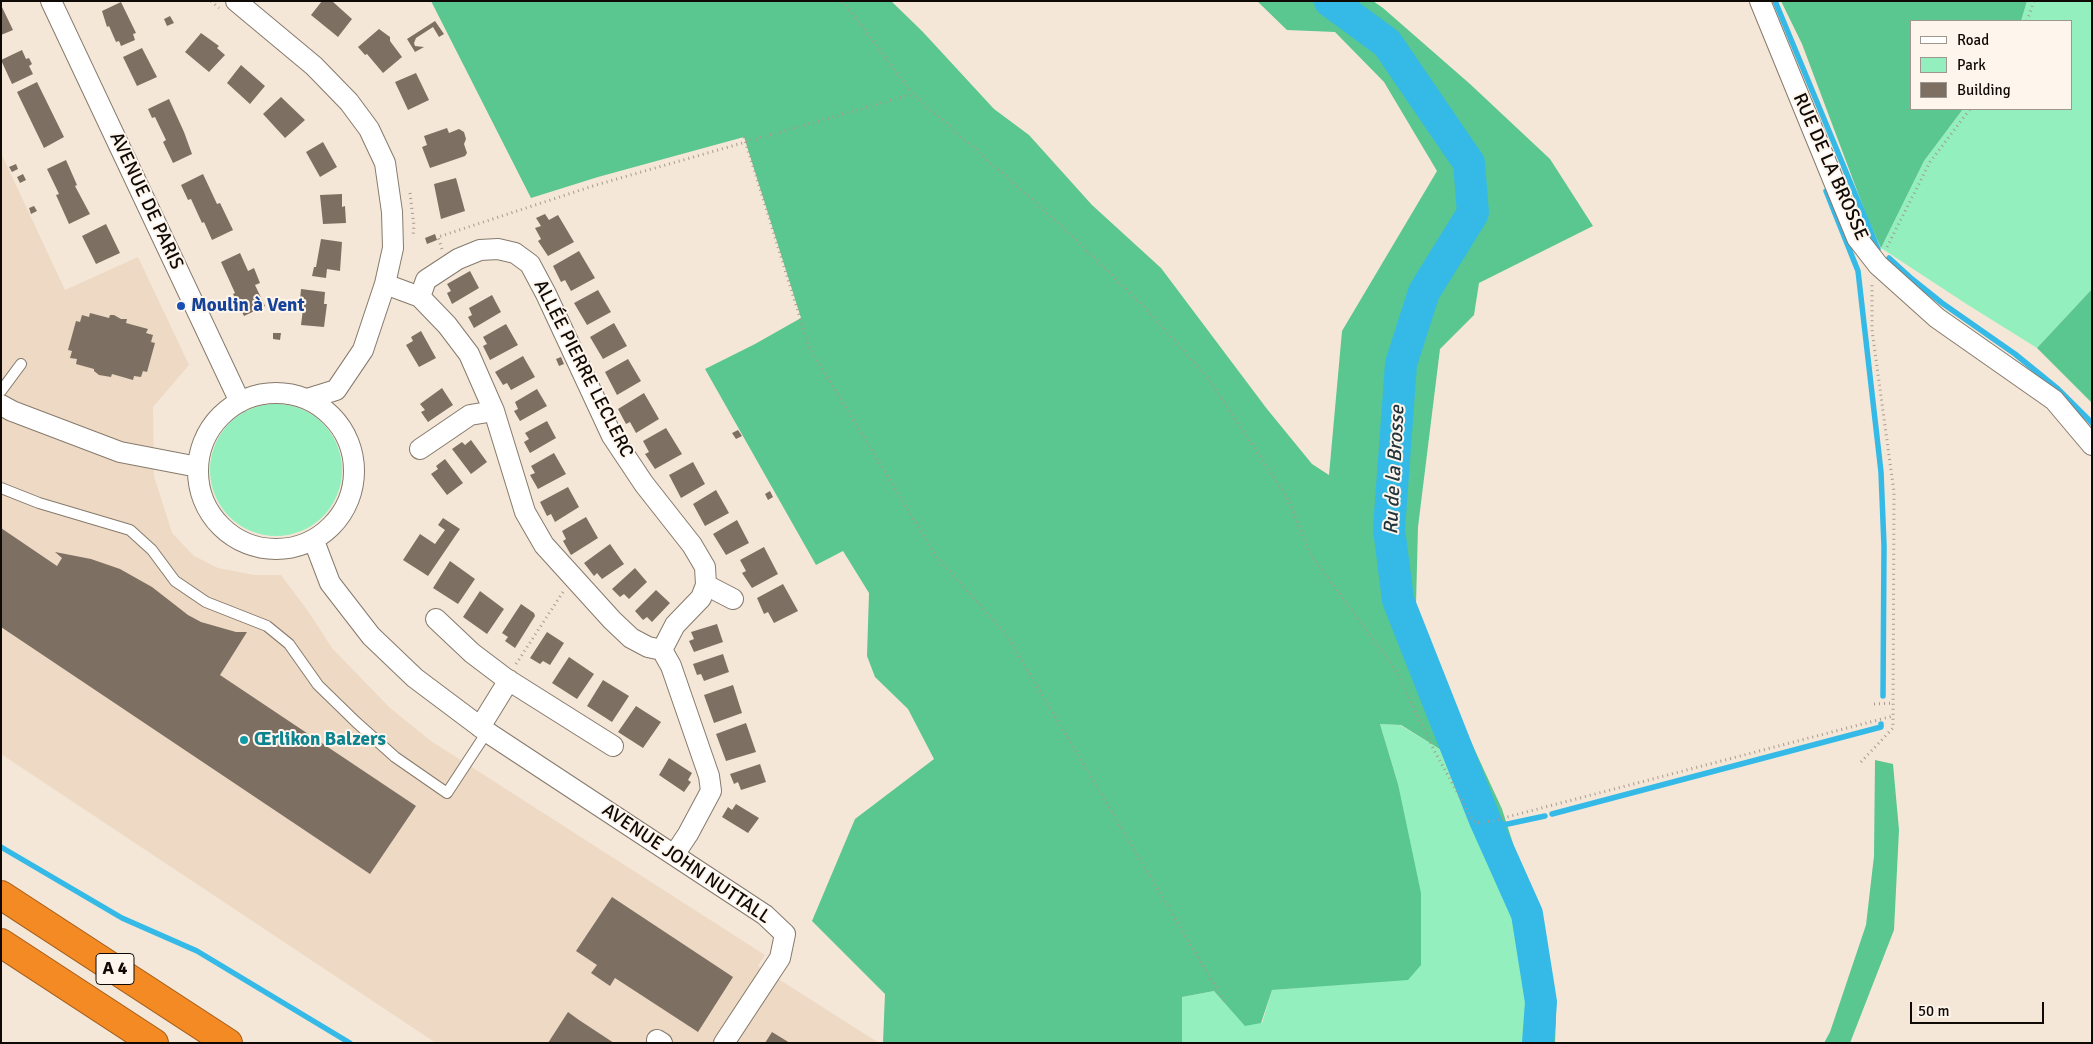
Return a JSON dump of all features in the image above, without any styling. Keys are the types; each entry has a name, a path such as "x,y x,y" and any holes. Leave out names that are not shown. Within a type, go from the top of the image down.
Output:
{"highway":[{"name":"A 4","path":"1,894 228,1043"},
{"name":"A 4","path":"1,943 154,1043"}],"street":[{"name":"AVENUE DE PARIS","path":"51,1 240,402"},
{"name":"RUE DE LA BROSSE","path":"1760,1 1857,238 1878,265 1937,318 2054,400 2092,445"},
{"path":"230,7 314,66 349,102 370,129 385,164 392,212 393,248 384,284 363,350 336,390 307,399"},
{"name":"ALLÉE PIERRE LECLERC","path":"420,297 426,280 458,259 480,250 498,249 515,253 530,264 546,294 612,436 644,484 692,544 705,567 706,585"},
{"path":"384,284 420,297 447,325 469,354 494,411 525,512 544,545 631,638 648,647 662,650 672,666 709,776 711,791 688,834 674,855"},
{"path":"285,393 307,399 327,411 344,430 353,454 354,480 348,504 334,525 314,541 291,549 268,550 245,544 224,531 209,513 200,491 198,467 204,441 218,418 240,402 262,394 285,393"},
{"path":"1,405 12,412 120,452 198,467"},
{"path":"420,449 470,415 494,411"},
{"name":"AVENUE JOHN NUTTALL","path":"314,541 330,583 371,636 415,678 483,729 766,915 785,934 780,958 724,1043"},
{"path":"662,650 675,625 701,598 706,585 733,599"},
{"path":"436,619 472,653 507,679 613,746"},
{"path":"483,729 507,679"}],"lane":[{"path":"1,391 21,364"},
{"path":"1,488 39,503 130,530 152,550 176,581 206,602 267,626 289,644 318,685 356,722 395,757 447,793 483,729"}],"path":[{"path":"211,1 230,7"},
{"path":"844,1 913,94 1063,227 1147,310 1207,377 1286,497 1310,555 1395,669 1435,752 1476,824 1893,716"},
{"path":"2027,20 2034,1"},
{"path":"438,237 596,185 913,94"},
{"path":"1861,762 1893,728 1894,492 1872,330 1872,286 1878,265 1930,162 1969,110"},
{"path":"744,137 810,347 936,556 1006,634 1226,1004"},
{"path":"507,679 568,584 575,579"},
{"path":"1874,704 1893,703"}],"shaded area":[{"path":"1,153 65,290 138,257 189,365 153,407 154,476 172,533 194,556 218,568 254,575 281,575 308,611 332,648 390,708 431,741 765,955 758,966 879,1043 436,1043 1,754"}],"green space":[{"path":"431,1 891,1 922,31 994,109 1029,135 1092,205 1161,268 1267,409 1312,464 1329,475 1342,331 1437,171 1384,82 1335,32 1287,30 1257,1 1373,1 1470,84 1550,159 1593,226 1479,283 1474,315 1440,349 1418,527 1416,604 1442,679 1502,809 1542,934 1556,1019 1555,1043 1526,1043 1530,1003 1516,911 1446,753 1401,725 1380,724 1398,784 1421,893 1421,965 1408,980 1272,990 1261,1023 1245,1026 1214,991 1182,997 1182,1043 883,1043 885,994 812,921 855,819 934,759 908,709 875,677 867,656 869,593 843,551 816,565 705,369 801,318 744,137 598,177 531,198"},
{"path":"1781,1 2027,1 2021,20 1910,20 1910,110 1962,110 1924,161 1881,248 1867,217 1802,44"},
{"path":"2027,1 2092,1 2092,289 2037,348 1881,248 1924,161 1962,110 2073,110 2073,20 2021,20"},
{"path":"2092,289 2092,403 2037,348"},
{"path":"276,404 301,409 312,415 322,424 331,434 337,445 342,470 337,495 331,506 322,516 312,525 301,531 276,536 251,531 240,525 230,516 221,506 215,495 210,470 215,445 221,434 230,424 240,415 251,409"},
{"path":"1380,724 1400,725 1446,753 1516,911 1530,1003 1526,1043 1182,1043 1182,997 1214,991 1262,1023 1272,990 1408,979 1398,784"},
{"path":"1875,760 1893,764 1899,830 1894,930 1850,1043 1824,1043 1830,1032 1866,925 1874,856"}],"building":[{"path":"322,1 332,1 352,19 338,37 311,15"},
{"path":"121,2 136,33 133,34 135,40 121,46 119,41 116,42 109,26 107,27 102,11"},
{"path":"1,5 13,30 1,35"},
{"path":"170,16 174,23 167,26 164,19"},
{"path":"435,21 444,34 439,37 433,27 416,38 415,46 424,47 415,52 407,39"},
{"path":"379,29 390,37 390,41 402,57 383,73 367,54 365,55 358,47"},
{"path":"201,33 219,46 217,48 225,55 209,72 185,52"},
{"path":"142,48 157,77 137,86 123,57"},
{"path":"22,50 26,59 29,58 32,64 29,66 33,74 12,84 1,60"},
{"path":"241,65 265,86 250,104 227,83"},
{"path":"416,73 429,100 408,110 395,82"},
{"path":"37,82 64,137 44,148 17,92"},
{"path":"281,97 305,120 285,138 263,114"},
{"path":"169,99 192,154 173,163 163,142 166,140 155,117 152,118 148,109"},
{"path":"447,128 449,133 459,129 464,132 466,139 464,144 467,153 465,156 430,168 422,147 427,145 424,136"},
{"path":"323,142 337,167 320,177 306,152"},
{"path":"66,160 77,185 75,186 90,214 69,224 56,195 59,194 47,169"},
{"path":"16,164 18,169 12,172 9,167"},
{"path":"23,174 26,180 20,183 17,177"},
{"path":"203,174 217,204 220,203 233,230 212,240 204,222 202,223 191,199 188,200 181,185"},
{"path":"456,178 465,211 441,219 434,184"},
{"path":"342,194 342,207 345,206 346,223 323,224 320,195"},
{"path":"34,206 37,211 31,214 29,208"},
{"path":"545,214 549,220 558,215 574,242 548,256 538,241 541,239 535,228 541,226 536,218"},
{"path":"106,224 120,253 96,264 82,236"},
{"path":"435,234 437,240 427,244 425,238"},
{"path":"321,239 342,242 340,271 327,269 326,278 312,276 314,267 316,267"},
{"path":"579,251 595,278 571,291 565,280 561,282 553,266"},
{"path":"240,253 248,271 254,268 260,283 255,285 265,306 244,316 240,308 236,310 233,303 237,301 233,294 235,293 221,262"},
{"path":"470,271 479,288 452,304 447,293 451,291 447,284"},
{"path":"301,289 325,292 324,304 327,304 324,327 301,325 304,301 300,300"},
{"path":"598,290 611,312 587,325 574,303"},
{"path":"492,295 501,312 474,328 468,317 472,315 469,308"},
{"path":"90,313 109,318 110,315 114,315 121,319 127,319 126,323 148,329 146,333 153,335 151,342 155,343 147,372 143,371 141,377 134,376 133,380 112,374 111,377 99,375 94,369 76,364 77,359 70,358 72,351 68,350 76,321 80,322 82,315 89,317"},
{"path":"614,323 627,346 603,359 590,337"},
{"path":"506,324 518,345 490,360 483,346 487,344 483,337"},
{"path":"421,331 436,358 419,367 406,345 413,341 411,337"},
{"path":"273,333 281,333 280,340 273,339"},
{"path":"523,356 535,377 511,390 507,383 503,385 495,372"},
{"path":"561,357 564,364 559,366 556,359"},
{"path":"628,359 641,381 617,395 605,372"},
{"path":"442,388 453,405 428,422 421,412 425,410 420,404"},
{"path":"537,389 547,406 520,421 514,411 518,409 515,402"},
{"path":"644,393 659,419 636,433 630,422 626,424 618,409"},
{"path":"547,421 556,438 530,453 524,442 529,439 525,433"},
{"path":"666,428 682,454 655,469 645,454 649,452 643,441"},
{"path":"738,430 742,436 736,439 732,433"},
{"path":"471,440 487,462 471,474 452,449 462,442 465,445"},
{"path":"554,453 566,474 538,489 530,475 535,473 531,466"},
{"path":"445,459 463,483 447,495 431,474 438,469 436,466"},
{"path":"693,462 705,484 681,498 669,475"},
{"path":"568,487 579,507 555,522 551,514 547,516 540,502"},
{"path":"716,490 729,513 705,526 693,504"},
{"path":"770,491 773,497 768,500 765,494"},
{"path":"586,517 598,538 571,555 563,541 566,539 562,531"},
{"path":"443,518 460,529 428,576 403,560 420,534 435,544 445,530 438,525"},
{"path":"737,520 749,543 726,555 713,534"},
{"name":"Œrlikon Balzers","path":"1,528 57,566 62,558 55,552 91,559 120,569 152,587 188,615 201,622 236,632 247,632 220,675 416,806 370,874 1,627"},
{"path":"610,544 624,564 602,579 597,573 594,576 584,563"},
{"path":"764,547 778,574 752,588 742,573 746,571 740,560"},
{"path":"450,561 475,579 458,604 433,588"},
{"path":"635,568 647,582 629,599 624,594 620,597 612,589"},
{"path":"783,584 798,611 774,623 768,612 764,614 757,598"},
{"path":"656,590 670,603 652,622 647,617 643,620 635,611"},
{"path":"480,591 504,609 487,634 463,617"},
{"path":"521,604 534,613 535,616 515,648 505,641 508,637 502,633"},
{"path":"717,624 723,642 694,652 689,641 694,639 691,632"},
{"path":"547,632 564,643 550,665 543,661 540,664 530,658"},
{"path":"723,654 729,672 704,681 701,674 697,675 693,664"},
{"path":"569,657 594,674 577,699 552,683"},
{"path":"603,680 629,696 612,722 587,706"},
{"path":"733,685 742,713 714,723 704,695"},
{"path":"636,706 661,722 643,748 618,732"},
{"path":"746,723 756,752 726,761 716,734"},
{"path":"669,758 692,773 688,780 691,782 684,792 659,775"},
{"path":"760,764 766,782 741,790 738,782 734,784 730,774"},
{"path":"736,804 759,818 748,833 722,817 728,807 732,810"},
{"path":"612,897 733,977 698,1032 615,978 610,986 591,973 597,965 576,951"},
{"path":"568,1012 579,1020 614,1043 548,1043"},
{"path":"772,1032 790,1043 765,1043"}],"waterway":[{"name":"Ru de la Brosse","path":"1330,1 1387,43 1469,163 1473,213 1424,292 1401,364 1389,529 1398,600 1485,820 1527,914 1541,1002 1538,1043"},
{"path":"1775,1 1878,249"},
{"path":"1826,191 1858,271 1881,472 1884,546 1883,696"},
{"path":"1889,258 1942,303 2015,354 2058,389 2092,423"},
{"path":"1552,814 1881,727 1881,724"},
{"path":"1489,828 1545,816"},
{"path":"1,847 122,918 197,951 350,1043"}],"place":[{"name":"Moulin à Vent","path":"181,306"},
{"name":"Œrlikon Balzers","path":"244,740"}]}
